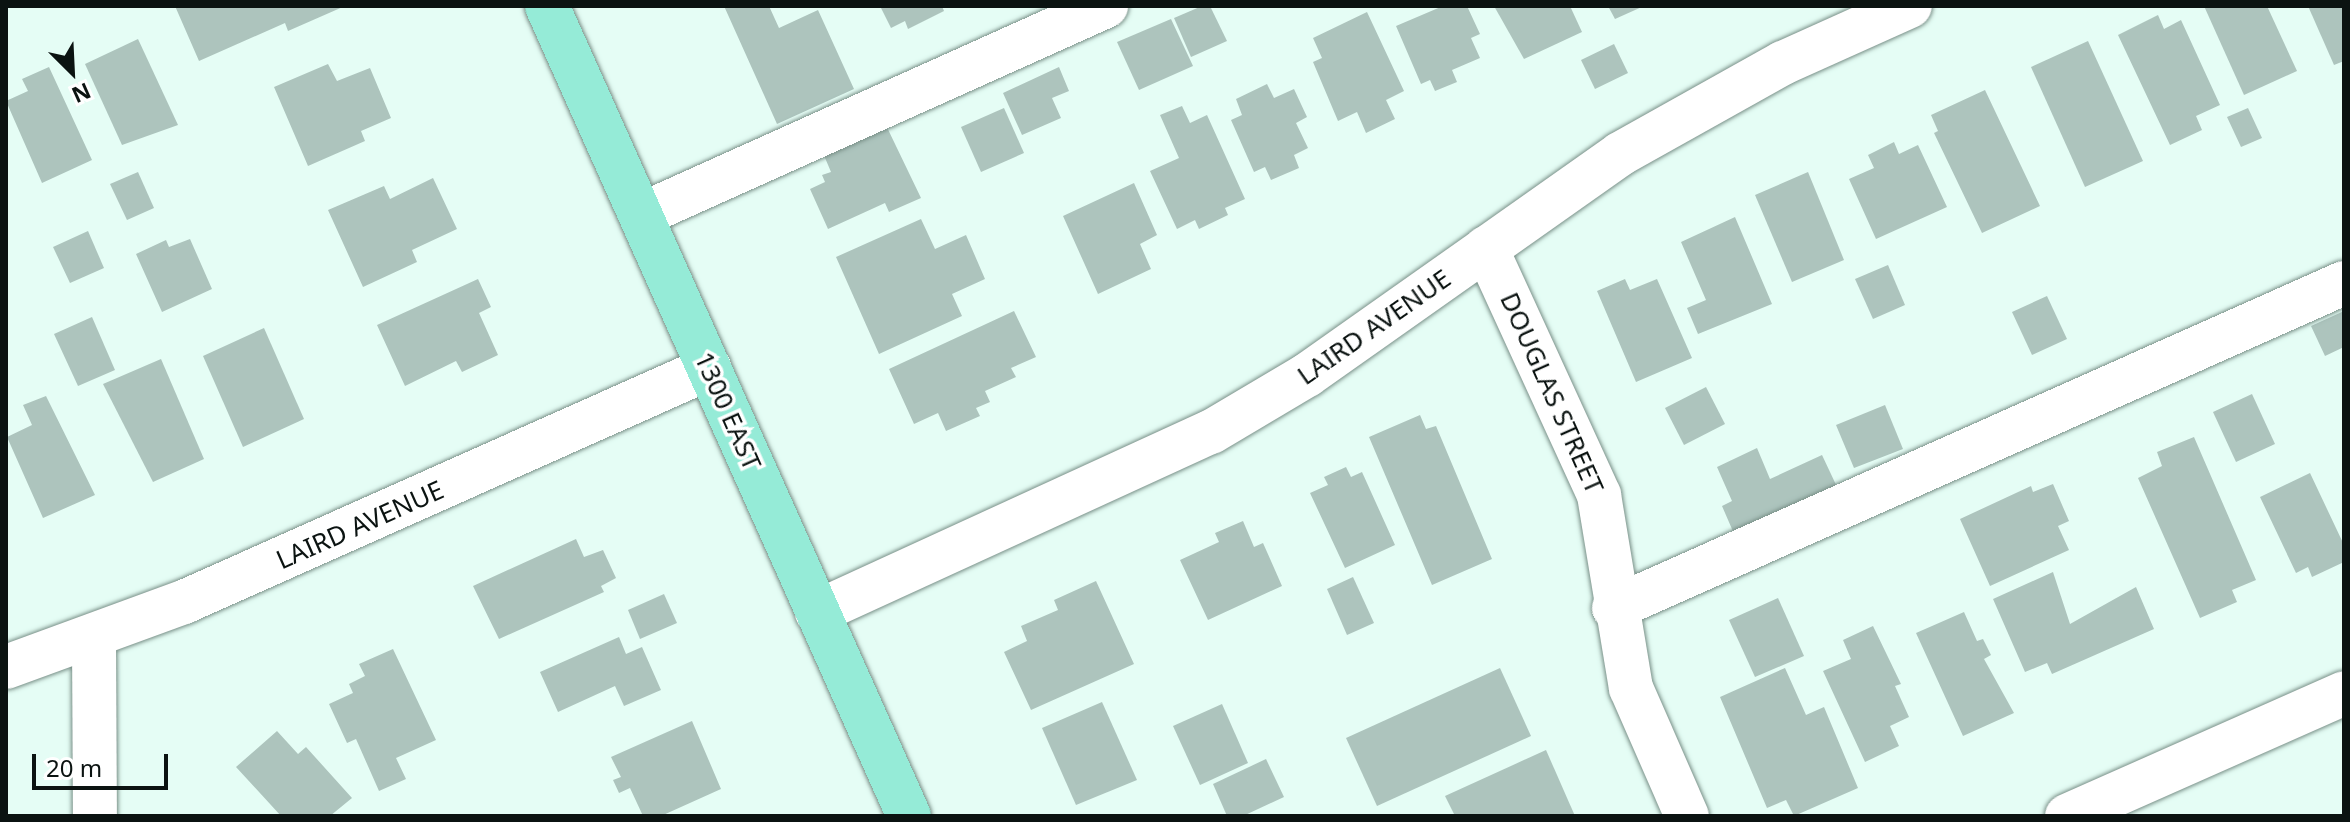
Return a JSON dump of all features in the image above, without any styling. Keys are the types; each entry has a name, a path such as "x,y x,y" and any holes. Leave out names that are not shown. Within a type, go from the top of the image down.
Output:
{"main road":[{"name":"1300 EAST","path":"547,6 909,816"}],"street":[{"path":"641,215 1106,6"},
{"name":"LAIRD AVENUE","path":"817,612 1211,432 1307,375 1620,154 1783,63 1910,6"},
{"name":"DOUGLAS STREET","path":"1486,248 1595,484 1612,549 1614,608 1631,688 1687,816"},
{"path":"1614,608 2344,283"},
{"name":"LAIRD AVENUE","path":"6,667 94,639 709,368"},
{"path":"94,639 95,816"},
{"path":"2067,816 2344,693"}],"building":[{"path":"175,6 345,6 288,31 285,23 199,61"},
{"path":"724,6 769,6 779,28 818,10 854,89 777,124"},
{"path":"880,6 942,6 944,11 908,29 905,21 891,28"},
{"path":"1202,6 1210,6 1227,41 1191,57 1174,18"},
{"path":"1443,6 1467,6 1480,34 1471,38 1480,58 1452,70 1457,82 1435,91 1430,80 1421,84 1396,26"},
{"path":"1494,6 1570,6 1582,32 1524,59"},
{"path":"1608,6 1644,6 1615,19"},
{"path":"2204,6 2267,6 2297,71 2244,95"},
{"path":"2308,6 2344,6 2344,61 2334,65"},
{"path":"1367,12 1404,91 1386,100 1395,119 1366,133 1357,112 1338,121 1313,62 1322,58 1313,38"},
{"path":"2158,15 2164,29 2181,20 2220,105 2196,116 2202,130 2170,145 2118,35"},
{"path":"1171,19 1193,66 1139,90 1117,42"},
{"path":"138,39 178,125 122,145 85,64"},
{"path":"2088,41 2143,161 2085,187 2031,67"},
{"path":"1614,44 1628,73 1595,89 1581,60"},
{"path":"328,64 337,81 370,68 391,118 361,131 365,141 308,166 274,87"},
{"path":"49,67 92,160 42,183 6,101 28,91 22,79"},
{"path":"1059,67 1069,91 1052,98 1061,118 1022,135 1003,93"},
{"path":"1267,84 1274,98 1294,89 1307,117 1296,123 1308,148 1294,155 1299,168 1271,180 1265,167 1254,172 1231,120 1242,115 1236,99"},
{"path":"1985,90 2040,206 1982,233 1934,133 1938,131 1931,115"},
{"path":"1182,106 1190,123 1207,115 1245,199 1225,208 1228,215 1199,229 1195,220 1177,229 1150,171 1179,158 1160,115"},
{"path":"1004,108 1024,153 981,172 961,127"},
{"path":"2248,108 2262,138 2241,147 2227,117"},
{"path":"883,119 921,198 889,212 885,203 828,229 810,189 825,182 822,175 831,172 820,146"},
{"path":"1894,142 1899,154 1918,145 1947,207 1876,239 1849,179 1874,168 1868,155"},
{"path":"138,172 154,208 127,220 110,184"},
{"path":"1808,172 1844,260 1792,282 1755,195"},
{"path":"433,178 457,229 412,250 417,262 363,287 328,210 384,186 390,199"},
{"path":"1134,183 1157,235 1140,244 1151,269 1098,294 1063,216"},
{"path":"1735,217 1772,304 1698,334 1687,308 1706,300 1681,242"},
{"path":"921,219 935,249 966,235 985,279 952,294 962,316 879,354 836,257"},
{"path":"88,231 104,268 70,283 53,247"},
{"path":"190,239 212,289 162,312 136,254 166,240 169,247"},
{"path":"1888,265 1905,305 1873,319 1855,279"},
{"path":"478,279 491,307 479,313 498,355 462,372 456,361 405,386 377,325"},
{"path":"1625,279 1630,290 1657,279 1692,358 1636,382 1597,291"},
{"path":"2047,296 2067,339 2032,355 2012,312"},
{"path":"1014,311 1036,357 1011,368 1016,377 985,391 990,402 976,408 980,416 946,431 938,413 914,424 889,369"},
{"path":"2344,311 2344,347 2325,356 2311,326"},
{"path":"92,317 115,370 78,386 54,334"},
{"path":"264,328 304,419 243,447 203,356"},
{"path":"161,359 204,459 153,482 103,384"},
{"path":"1706,387 1725,424 1684,445 1665,408"},
{"path":"2252,394 2275,444 2236,462 2213,412"},
{"path":"46,396 95,495 43,518 7,437 32,425 23,405"},
{"path":"1885,405 1903,449 1854,468 1836,425"},
{"path":"1420,415 1426,429 1436,426 1492,559 1432,585 1369,437"},
{"path":"2194,437 2256,580 2232,590 2237,602 2200,618 2138,478 2162,466 2157,452"},
{"path":"1757,448 1770,479 1822,455 1838,489 1735,536 1722,506 1732,501 1717,467"},
{"path":"1346,467 1351,477 1362,472 1395,545 1345,568 1310,493 1328,485 1324,477"},
{"path":"2310,473 2344,545 2344,562 2312,577 2308,567 2296,573 2260,497"},
{"path":"2053,484 2069,521 2058,526 2069,550 1990,586 1960,519 2031,486 2033,492"},
{"path":"1243,521 1254,547 1263,543 1282,586 1208,620 1180,560 1219,542 1215,533"},
{"path":"576,539 584,557 603,550 616,578 601,586 604,592 499,639 473,586"},
{"path":"2053,572 2070,624 2136,587 2154,629 2052,674 2047,663 2025,672 1993,599"},
{"path":"1353,577 1374,623 1347,635 1327,589"},
{"path":"1096,581 1134,664 1031,710 1004,652 1027,641 1021,626 1058,610 1054,600"},
{"path":"664,594 677,623 640,639 628,610"},
{"path":"1778,598 1804,656 1755,677 1729,620"},
{"path":"1964,612 1977,641 1983,639 1991,655 1984,659 2014,713 1963,736 1916,633"},
{"path":"1873,626 1901,684 1895,686 1909,717 1890,726 1899,746 1865,762 1823,671 1851,659 1843,640"},
{"path":"619,637 626,654 642,647 661,690 624,706 615,686 558,712 540,672"},
{"path":"393,649 436,740 396,758 406,779 379,791 356,739 347,743 329,704 353,693 349,684 365,676 359,664"},
{"path":"1500,668 1531,736 1377,806 1346,738"},
{"path":"1785,668 1806,715 1824,707 1858,788 1794,816 1786,800 1767,808 1720,697"},
{"path":"1102,702 1137,780 1076,805 1042,728"},
{"path":"1222,704 1248,763 1200,785 1173,726"},
{"path":"692,721 721,789 661,816 643,816 630,788 619,793 613,780 621,777 611,757"},
{"path":"277,731 298,754 306,747 352,798 330,816 281,816 236,767"},
{"path":"1546,750 1575,816 1455,816 1445,796"},
{"path":"1266,759 1284,797 1243,816 1227,816 1213,784"}]}
